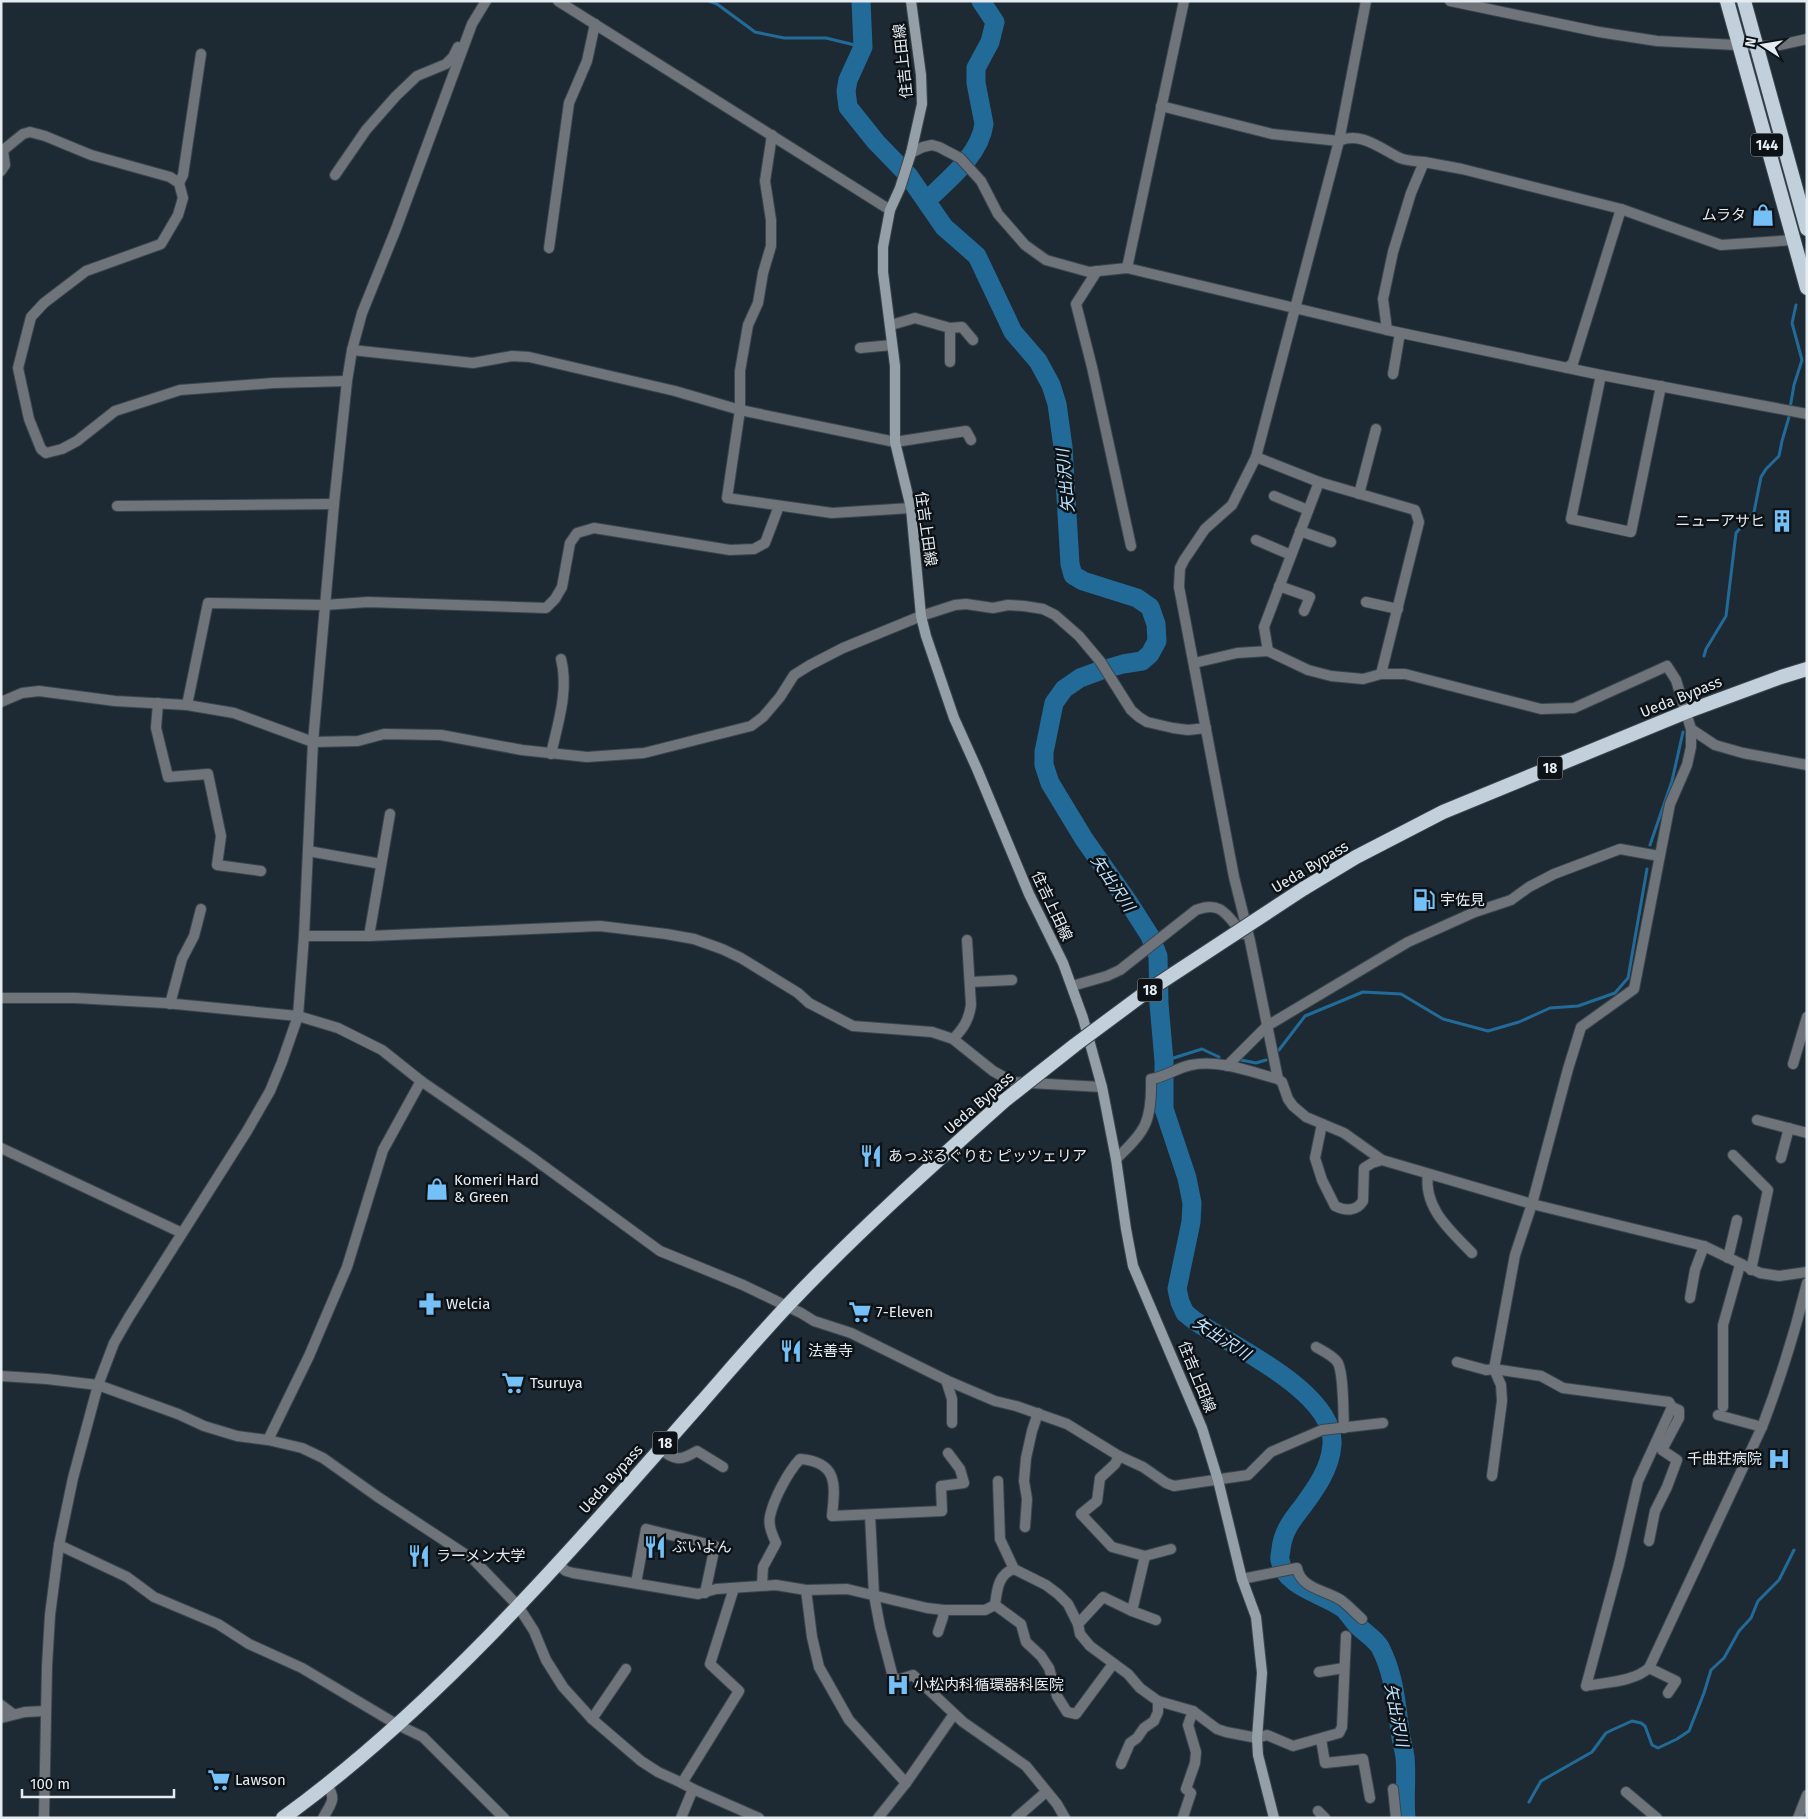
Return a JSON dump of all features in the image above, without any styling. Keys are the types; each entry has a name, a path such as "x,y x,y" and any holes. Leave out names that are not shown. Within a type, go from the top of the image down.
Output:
{"highway":[{"name":"144","path":"1727,1 1807,288"},
{"name":"144","path":"1744,1 1807,229"},
{"name":"Ueda Bypass","path":"283,1818 327,1785 458,1667 557,1564 787,1306 904,1190 1004,1101 1149,990 1303,889 1356,857 1442,812 1686,712 1807,669"}],"main road":[{"name":"住吉上田線","path":"911,1 921,74 922,104 908,164 890,210 883,247 883,272 895,366 894,442 911,508 922,616 926,636 954,718 1029,894 1063,963 1083,1018 1102,1087 1116,1159 1133,1266 1202,1428 1218,1480 1242,1578 1256,1617 1262,1673 1257,1738 1258,1754 1274,1818"}],"street":[{"path":"44,1818 45,1711 50,1615 59,1545 73,1478 98,1385 114,1343 270,1091 298,1016 304,936 313,742 334,504 352,350 362,313 396,230 472,24 486,1"},
{"path":"558,1 890,210"},
{"path":"1128,268 1184,1"},
{"path":"1278,1079 1250,942 1234,877 1179,587 1180,568 1205,529 1232,504 1256,457 1339,141 1366,1"},
{"path":"1450,1 1630,38 1740,46 1775,46 1807,39"},
{"path":"549,248 570,103 587,60 595,24"},
{"path":"335,175 366,130 396,96 417,76 446,64 453,57 462,42 466,42"},
{"path":"178,183 183,175 201,54"},
{"path":"1161,106 1272,134 1339,141 1348,137 1368,141 1402,160 1462,169 1621,209 1721,245 1794,240"},
{"path":"1,171 6,165 2,152 23,134 30,132 45,136 91,155 170,177 178,183 183,198 178,215 161,244 86,271 44,303 31,317 18,368 30,419 41,449 46,453 62,449 77,441 116,411 180,390 273,383 347,381"},
{"path":"772,135 765,181 771,220 771,246 763,273 758,303 748,325 740,371 740,410 727,498 832,513 911,508"},
{"path":"911,153 932,145 963,161 981,182 998,214 1025,245 1046,260 1089,272 1128,268 1400,333 1601,375 1807,414"},
{"path":"1388,330 1383,299 1393,252 1411,193 1424,162"},
{"path":"1566,368 1573,363 1621,209"},
{"path":"1097,271 1076,304 1092,367 1131,546"},
{"path":"891,325 915,318 950,328 962,327 973,340"},
{"path":"950,328 950,362"},
{"path":"1393,374 1400,333"},
{"path":"860,348 892,345"},
{"path":"352,350 473,363 512,356 529,357 675,391 740,410 894,442 966,431 971,440"},
{"path":"1601,375 1571,519 1631,532 1661,386"},
{"path":"1359,494 1376,429"},
{"path":"1256,457 1319,482 1415,510 1419,522 1381,674"},
{"path":"1268,652 1264,627 1319,482"},
{"path":"1274,496 1308,510"},
{"path":"116,506 334,504"},
{"path":"187,705 208,604 368,602 546,608 555,599 562,587 570,542 577,533 594,528 730,550 754,550 765,543 779,506"},
{"path":"1300,532 1331,542"},
{"path":"1256,540 1291,555"},
{"path":"1279,586 1310,597 1304,611"},
{"path":"1366,602 1398,609"},
{"path":"1,702 22,693 39,691 116,701 187,705 234,713 313,742 358,741 384,734 441,735 551,754 587,757 644,753 751,726 763,717 780,697 794,675 810,664 843,648 922,616 955,605 966,604 993,608 1008,604 1044,609 1067,624 1100,661 1131,710 1147,722 1188,730 1206,728"},
{"path":"1194,663 1237,653 1268,652 1308,670 1330,676 1363,679 1381,674 1405,674 1541,709 1574,708 1668,666 1676,680 1691,729 1691,747 1687,764 1670,804 1634,989 1581,1027 1532,1204 1515,1255 1494,1369 1501,1385 1502,1401 1492,1476"},
{"path":"551,754 565,688 565,673 561,659"},
{"path":"158,703 156,728 168,777 208,774 221,836 217,865 261,871"},
{"path":"1691,729 1714,745 1744,753 1807,765"},
{"path":"369,936 390,814"},
{"path":"1226,1066 1267,1026 1408,942 1475,912 1511,900 1529,887 1554,874 1620,849 1659,856"},
{"path":"308,851 380,864"},
{"path":"1072,986 1107,976 1120,970 1196,910 1212,906 1223,911 1250,942"},
{"path":"170,1004 182,959 194,936 201,909"},
{"path":"304,936 369,936 600,926 666,934 694,940 722,949 741,958 809,1003 853,1026 932,1032 953,1039 993,1071 1013,1082 1102,1087"},
{"path":"953,1039 970,1015 967,940"},
{"path":"970,982 1012,980"},
{"path":"1,998 75,998 170,1004 298,1016 338,1028 382,1050 420,1081 537,1161 660,1251 743,1285 814,1321 851,1333 885,1348 946,1380 995,1401 1038,1413 1067,1424 1119,1456 1143,1467 1166,1483 1174,1486 1248,1475 1271,1452 1322,1430 1383,1423"},
{"path":"1793,1064 1807,1017"},
{"path":"1116,1159 1142,1133 1148,1120 1152,1104 1151,1079 1171,1074 1192,1064 1226,1066 1278,1079 1282,1082 1288,1099 1293,1106 1306,1117 1344,1133 1382,1160 1532,1204 1704,1246 1751,1270 1770,1276 1807,1272"},
{"path":"268,1440 309,1356 347,1266 383,1150 420,1081"},
{"path":"1757,1120 1807,1133"},
{"path":"1322,1124 1315,1158 1322,1180 1336,1206 1347,1210 1357,1208 1363,1201 1364,1168 1382,1160"},
{"path":"1781,1158 1789,1128"},
{"path":"1,1148 182,1233"},
{"path":"1733,1155 1768,1190 1751,1270"},
{"path":"1428,1174 1429,1195 1434,1209 1446,1226 1472,1253"},
{"path":"1728,1258 1738,1220"},
{"path":"1690,1298 1695,1270 1704,1246"},
{"path":"1740,1264 1723,1325 1721,1411 1762,1427"},
{"path":"1672,1407 1638,1482 1586,1686 1633,1678 1649,1668 1762,1427 1775,1393 1799,1316 1807,1283"},
{"path":"1316,1347 1334,1358 1338,1364 1341,1374 1342,1428"},
{"path":"1457,1362 1486,1370 1494,1369 1541,1376 1563,1388 1669,1402 1672,1407 1679,1410 1679,1418 1662,1450 1678,1460 1655,1510 1649,1541"},
{"path":"1,1376 98,1385 178,1414 204,1426 237,1436 268,1440 302,1448 323,1458 378,1497 474,1560 518,1606 534,1630 546,1660 563,1687 592,1719 641,1761 658,1772 693,1789 759,1818"},
{"path":"946,1380 952,1399 952,1423"},
{"path":"1025,1527 1027,1499 1024,1481 1026,1458 1038,1413"},
{"path":"660,1449 674,1459 680,1459 697,1451 723,1467"},
{"path":"762,1585 763,1567 776,1543 770,1531 769,1517 790,1471 800,1459 812,1460 828,1469 833,1478 832,1516 870,1515 942,1511 940,1486 964,1483 960,1469 948,1453"},
{"path":"1119,1456 1115,1464 1100,1478 1097,1501 1081,1514 1112,1547 1145,1556 1171,1549"},
{"path":"998,1480 1000,1539 1014,1569 1046,1585 1058,1594 1068,1604 1078,1624 1080,1634 1090,1646 1128,1674 1140,1688 1158,1701 1193,1711 1217,1729 1257,1738 1267,1735 1292,1746 1339,1733 1342,1726 1346,1636"},
{"path":"870,1515 874,1594 894,1681 913,1675 963,1722 1026,1766 1057,1804 1065,1818"},
{"path":"636,1583 646,1529 715,1546 705,1592"},
{"path":"59,1545 127,1577 154,1596 218,1624 249,1644 302,1668 396,1724 423,1737 504,1818"},
{"path":"1132,1611 1145,1556"},
{"path":"557,1564 566,1571 573,1573 698,1594 716,1589 776,1585 806,1590 847,1588 927,1608 944,1610 984,1610 995,1605"},
{"path":"1242,1578 1297,1568 1299,1576 1311,1586 1342,1600 1362,1619"},
{"path":"995,1605 999,1582 1008,1571 1014,1569"},
{"path":"682,1783 739,1692 710,1664 734,1588"},
{"path":"806,1590 812,1637 819,1667 849,1720 906,1783"},
{"path":"1078,1624 1102,1597 1156,1620"},
{"path":"995,1605 1021,1624 1026,1642 1041,1656 1049,1668 1057,1696 1067,1712 1076,1714 1113,1664"},
{"path":"938,1632 944,1610"},
{"path":"1319,1672 1344,1668"},
{"path":"1649,1668 1676,1681 1668,1693"},
{"path":"592,1719 626,1669"},
{"path":"1121,1764 1130,1742 1137,1738 1144,1728 1154,1721 1158,1712 1158,1701"},
{"path":"1,1705 12,1714"},
{"path":"1,1718 12,1714 45,1711"},
{"path":"1183,1817 1191,1793 1186,1789 1195,1763 1196,1752 1188,1725 1193,1711"},
{"path":"878,1818 906,1783 954,1714"},
{"path":"1321,1739 1325,1764 1363,1759 1370,1798"},
{"path":"323,1818 334,1800 333,1794 327,1785"},
{"path":"681,1818 693,1789"},
{"path":"1393,1789 1396,1818"},
{"path":"1016,1818 1046,1792"},
{"path":"1626,1792 1657,1818"},
{"path":"1798,1818 1807,1795"}],"waterway":[{"path":"709,1 717,4 755,32 784,38 826,38 863,47"},
{"name":"矢出沢川","path":"861,1 863,47 848,80 846,91 848,107 876,142 908,175 944,227 977,256 1013,332 1038,361 1051,385 1057,404 1063,447 1070,564 1073,575 1083,581 1137,598 1150,607 1156,624 1157,641 1150,654 1142,661 1099,671 1080,678 1064,689 1054,703 1044,752 1044,765 1050,783 1084,839 1150,936 1158,956 1159,1004 1164,1061 1164,1109 1187,1178 1192,1203 1191,1222 1177,1289 1180,1302 1185,1313 1195,1321 1279,1373 1300,1390 1318,1407 1329,1426 1332,1445 1331,1454 1317,1485 1286,1531 1280,1559 1283,1570 1297,1584 1344,1609 1358,1626 1380,1647 1385,1657 1396,1699 1400,1734 1405,1754 1406,1818"},
{"path":"927,200 970,156 981,135 984,124 976,83 976,68 990,42 995,22 981,1"},
{"path":"1790,408 1794,385 1802,360 1792,323 1796,305"},
{"path":"1704,656 1706,649 1726,616 1736,533 1754,512 1761,477 1779,456 1789,417"},
{"path":"1650,845 1672,781 1683,732"},
{"path":"1279,1050 1305,1016 1363,992 1401,994 1443,1019 1488,1031 1519,1022 1550,1008 1578,1006 1615,993 1628,978 1647,869"},
{"path":"1164,1061 1202,1049 1219,1057"},
{"path":"1241,1060 1256,1063 1266,1060"},
{"path":"1529,1802 1541,1781 1592,1752 1606,1733 1632,1721 1645,1726 1652,1745 1658,1748 1689,1731 1711,1670 1724,1658 1739,1631 1751,1618 1758,1601 1779,1580 1794,1550"}],"place":[{"name":"ムラタ","path":"1763,215"},
{"name":"ニューアサヒ","path":"1782,521"},
{"name":"宇佐見","path":"1424,900"},
{"name":"あっぷるぐりむ ピッツェリア","path":"871,1156"},
{"name":"Komeri Hard & Green","path":"437,1189"},
{"name":"Welcia","path":"430,1304"},
{"name":"7-Eleven","path":"860,1312"},
{"name":"法善寺","path":"791,1351"},
{"name":"Tsuruya","path":"513,1383"},
{"name":"千曲荘病院","path":"1779,1459"},
{"name":"ぶいよん","path":"655,1547"},
{"name":"ラーメン大学","path":"419,1556"},
{"name":"小松内科循環器科医院","path":"898,1685"},
{"name":"Lawson","path":"219,1780"}]}
